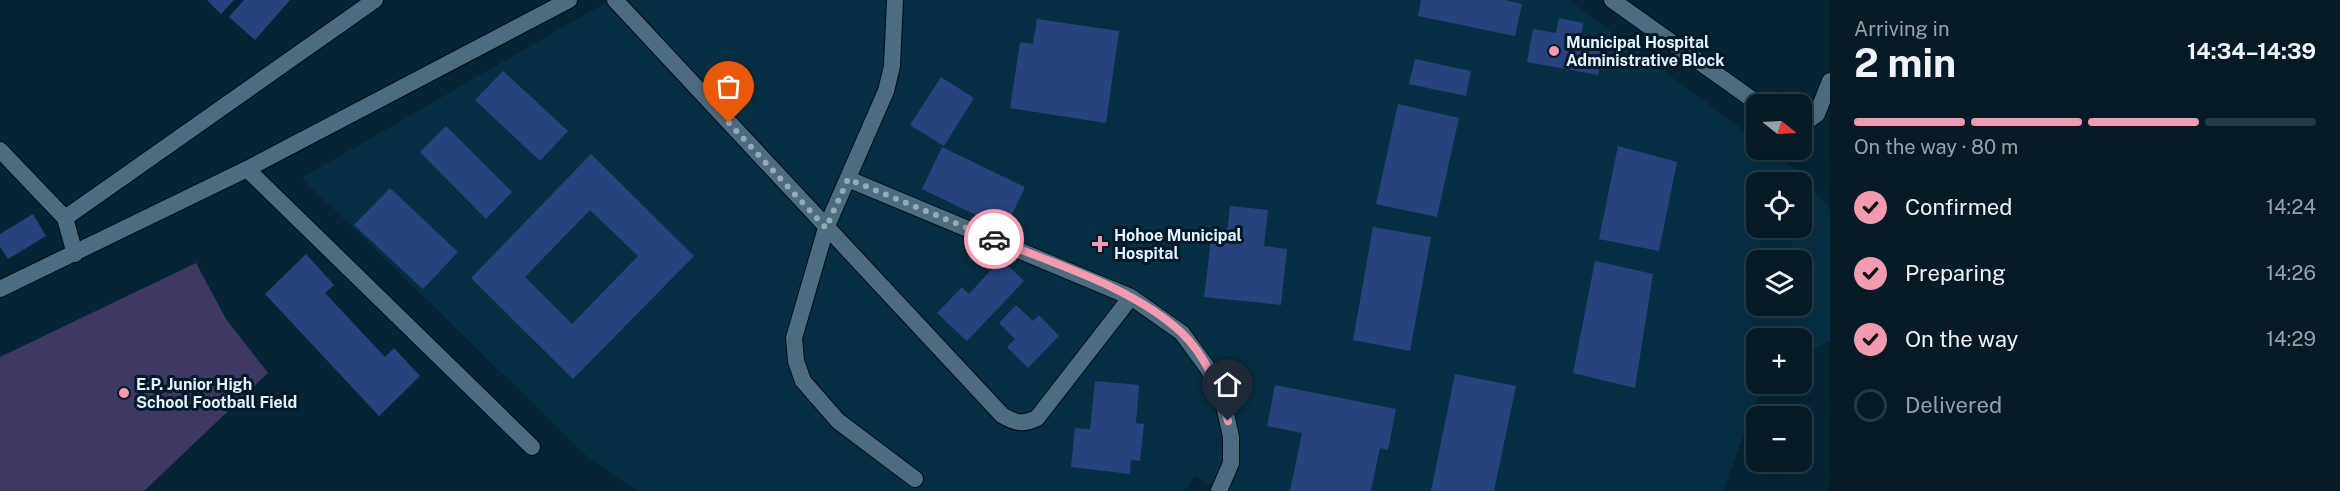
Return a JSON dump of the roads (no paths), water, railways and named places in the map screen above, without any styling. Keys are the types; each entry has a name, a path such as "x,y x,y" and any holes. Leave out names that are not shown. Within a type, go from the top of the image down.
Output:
{"street":[{"path":"65,218 375,0"},
{"path":"0,289 247,169 569,0"},
{"path":"615,0 826,228 1002,415 1012,422 1025,423 1036,418 1131,297"},
{"path":"895,0 891,66 886,91 826,228 794,338 796,361 803,381 838,421 915,479"},
{"path":"1613,0 1746,95"},
{"path":"1812,117 1816,114 1830,81"},
{"path":"0,150 65,218 75,254"},
{"path":"247,169 532,447"},
{"path":"848,179 1131,297 1182,333 1209,370 1224,405 1231,437 1231,463 1219,491"}],"place":[{"name":"Municipal Hospital Administrative Block","path":"1554,51"},
{"name":"Hohoe Municipal Hospital","path":"1100,244"},
{"name":"E.P. Junior High School Football Field","path":"124,393"}]}
